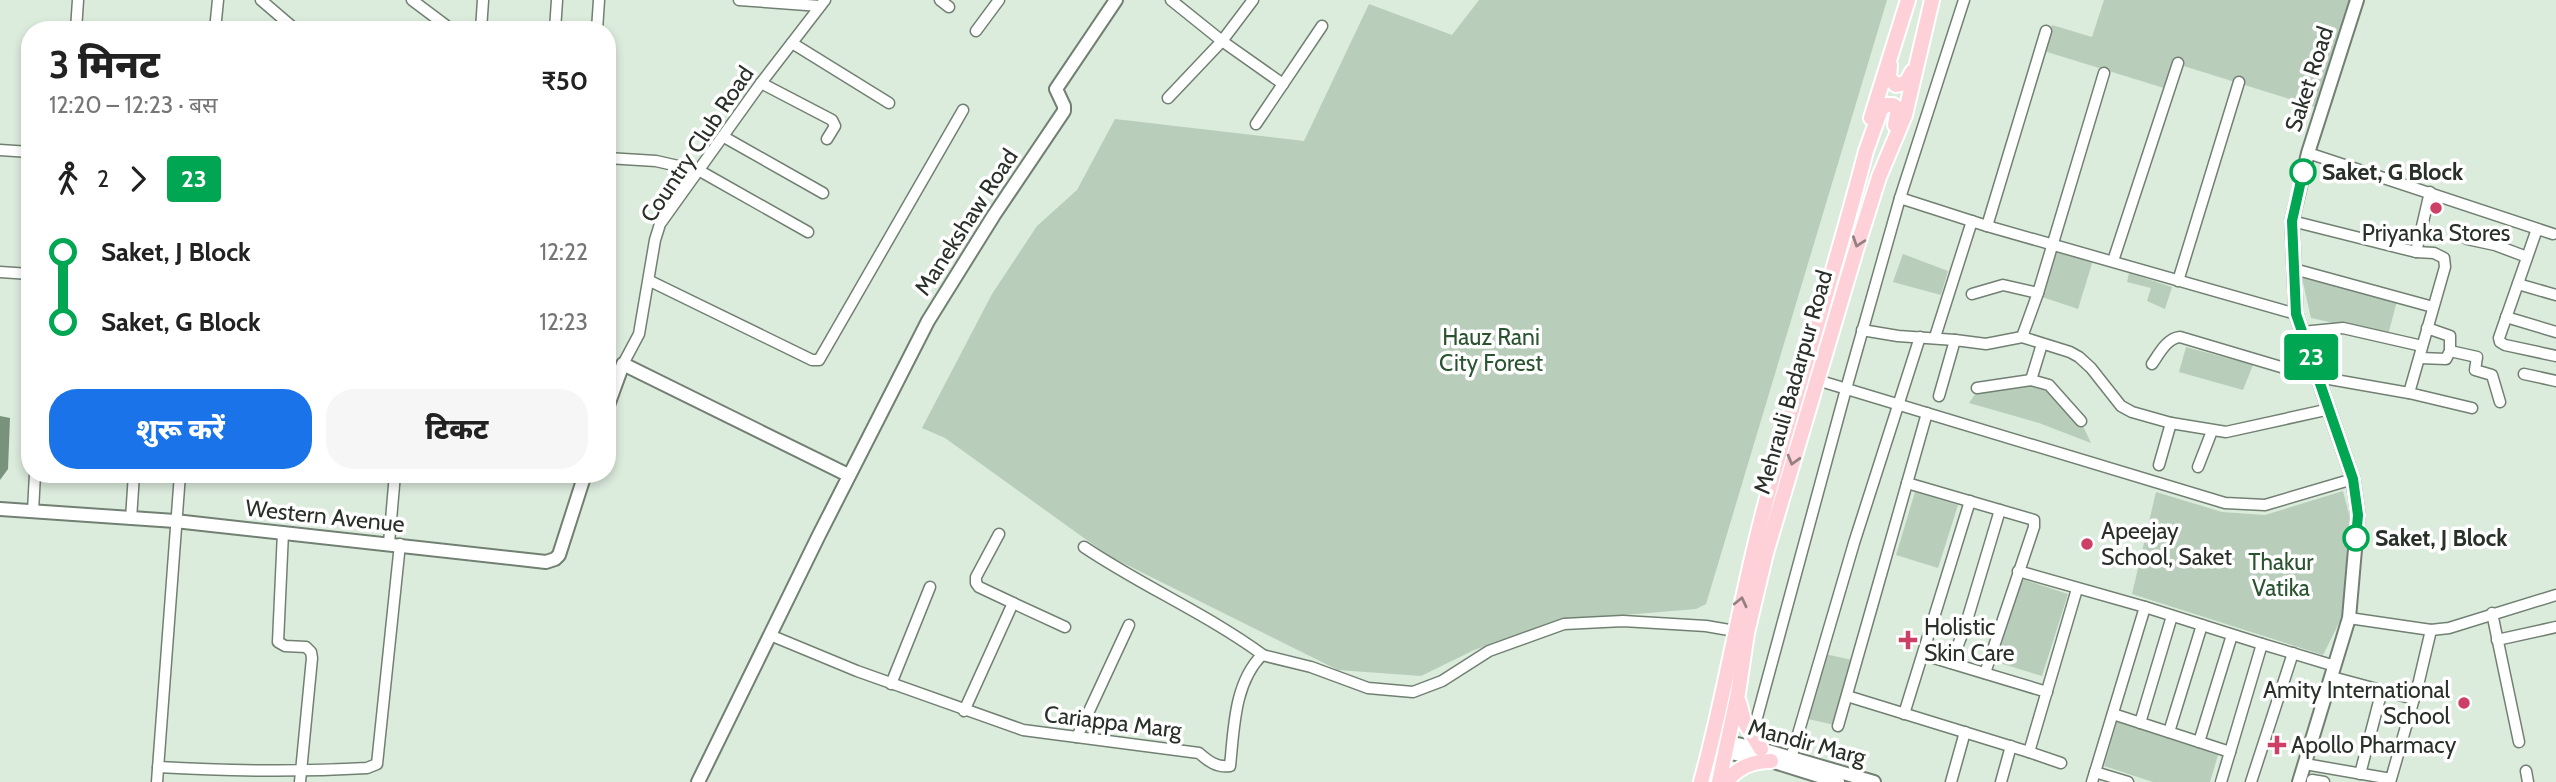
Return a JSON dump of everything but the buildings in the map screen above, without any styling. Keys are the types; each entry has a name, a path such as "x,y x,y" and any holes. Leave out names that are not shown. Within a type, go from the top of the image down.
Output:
{"main road":[{"path":"1866,151 1879,89 1908,0"},
{"path":"1899,30 1888,75 1890,81 1899,85 1910,78 1930,7"},
{"name":"Mehrauli Badarpur Road","path":"1719,782 1738,693 1747,633 1766,553 1816,380 1880,177 1905,116 1930,7"},
{"path":"1866,151 1881,109 1888,104 1895,106 1898,116 1880,177"},
{"name":"Mehrauli Badarpur Road","path":"1701,782 1767,497 1866,151"},
{"path":"1738,693 1744,721 1761,749"},
{"path":"1726,782 1747,765 1771,761"}],"street":[{"path":"77,21 78,0"},
{"path":"216,21 218,0"},
{"path":"261,0 286,21"},
{"path":"412,0 440,21"},
{"path":"482,21 483,0"},
{"path":"556,21 557,0"},
{"path":"598,21 599,0"},
{"path":"739,0 822,3"},
{"path":"940,0 950,7"},
{"path":"976,32 999,0"},
{"name":"Manekshaw Road","path":"848,475 928,321 1063,111 1064,106 1056,89 1116,0"},
{"path":"1171,0 1222,41 1283,84"},
{"path":"1168,98 1222,41 1253,0"},
{"path":"1752,736 1900,198 1964,0"},
{"name":"Saket Road","path":"2305,782 2305,764 2349,618 2358,515 2353,479 2296,314 2292,221 2308,153 2357,0"},
{"name":"Country Club Road","path":"623,364 637,342 657,232 761,83 822,3"},
{"path":"1256,124 1322,26"},
{"path":"1987,226 2046,31"},
{"path":"792,43 889,103"},
{"path":"2113,261 2178,63"},
{"path":"2022,337 2038,293 2104,73"},
{"path":"2178,281 2239,82"},
{"path":"761,83 832,120 835,126 827,139"},
{"path":"650,281 812,360 819,360 963,110"},
{"path":"724,137 823,193"},
{"path":"0,150 21,151"},
{"path":"2308,153 2553,234"},
{"path":"616,158 656,160 700,171 808,232"},
{"path":"2416,252 2430,192"},
{"path":"1900,198 1987,226 2296,314"},
{"path":"1935,337 1972,221"},
{"path":"2292,221 2416,252 2434,253 2444,258 2445,267 2409,393"},
{"path":"2537,229 2500,342 2556,356"},
{"path":"2466,239 2495,245 2528,257"},
{"path":"2294,269 2433,307"},
{"path":"0,272 21,273"},
{"path":"2518,284 2556,295"},
{"path":"1972,294 2003,285 2038,293"},
{"path":"2506,317 2556,332"},
{"path":"2302,332 2343,328 2422,346"},
{"path":"2420,358 2442,360 2446,359 2451,351 2451,336 2427,328"},
{"path":"1863,330 1986,344 2022,337 2079,357 2091,368 2121,407 2171,423 2212,431 2225,432 2330,409"},
{"path":"1791,758 1854,543 1920,337"},
{"path":"2152,364 2174,337 2180,337 2281,367 2472,408"},
{"path":"1939,396 1955,340"},
{"path":"2031,380 2042,344"},
{"path":"2451,351 2477,357 2475,370 2492,374 2500,402"},
{"path":"616,383 623,364 848,475 698,782"},
{"path":"2524,374 2556,381"},
{"path":"1816,380 2225,503 2265,505 2353,479"},
{"path":"1977,388 2031,380 2049,385 2081,421"},
{"path":"1838,726 1927,413"},
{"path":"2158,465 2171,423"},
{"path":"2198,467 2212,431"},
{"path":"33,511 35,483"},
{"path":"131,519 133,483"},
{"path":"157,782 179,483"},
{"path":"158,767 301,777 367,768 377,764 395,544 395,483"},
{"name":"Western Avenue","path":"0,509 175,521 546,562 555,559 582,483"},
{"path":"1907,483 2035,520 1985,673"},
{"path":"1904,714 1970,501"},
{"path":"1951,663 1965,627 2000,510"},
{"path":"283,532 278,642 285,646 306,647 312,658 301,777"},
{"path":"999,534 975,580 979,587 1011,606 1066,626"},
{"path":"1084,547 1229,631 1263,655 1311,667 1368,688 1413,692 1442,681 1489,650 1564,624 1623,621 1735,631"},
{"path":"2018,571 2292,653 2333,672 2414,699"},
{"path":"891,684 930,587"},
{"path":"2029,752 2077,589"},
{"path":"2349,618 2431,630 2449,628 2556,595"},
{"path":"964,710 1011,606"},
{"path":"2128,782 2094,777 2145,607"},
{"path":"2491,613 2519,742"},
{"path":"2140,723 2172,616"},
{"path":"1077,737 1129,625"},
{"path":"2169,732 2203,625"},
{"path":"2497,640 2556,627"},
{"path":"2305,764 2391,779 2431,630"},
{"name":"Cariappa Marg","path":"770,635 891,684 1023,730 1199,752 1209,763 1230,766 1237,705 1251,666 1263,655"},
{"path":"2199,742 2232,635"},
{"path":"2221,782 2262,644"},
{"path":"2251,782 2292,653"},
{"path":"1924,655 2047,691"},
{"path":"2360,774 2382,690"},
{"path":"1847,696 2061,762"},
{"path":"2113,714 2230,752"},
{"path":"1951,782 1965,732"},
{"path":"2001,782 2011,746"},
{"name":"Mandir Marg","path":"1727,747 1761,749 1874,782"},
{"name":"Mandir Marg","path":"1727,747 1838,782"},
{"path":"2526,771 2528,782"},
{"path":"2305,782 2324,782"}],"green space":[{"name":"Hauz Rani City Forest","path":"1479,0 1887,0 1706,604 1696,609 1563,620 1474,650 1421,676 1338,670 1109,556 945,438 922,428 992,294 1037,226 1077,190 1115,119 1304,141 1369,4 1452,35"},
{"path":"2104,0 2349,0 2315,107 2174,63 2164,88 2044,51 2052,25 2092,37"},
{"path":"2058,248 2093,260 2078,309 2042,297"},
{"path":"1903,254 1948,271 1941,295 1893,282"},
{"path":"2129,273 2172,287 2165,309 2147,301 2151,288 2127,282"},
{"path":"2302,278 2398,297 2388,335 2311,318"},
{"path":"2186,347 2253,365 2243,390 2179,372"},
{"path":"2033,380 2081,422 2091,443 2039,423 1969,403 1976,393"},
{"name":"Thakur Vatika","path":"2343,491 2350,518 2343,615 2323,655 2132,594 2156,492 2222,512 2265,515"},
{"path":"1915,492 1958,505 1938,568 1896,555"},
{"path":"2022,579 2068,594 2042,676 1996,662"},
{"path":"1825,654 1852,660 1835,725 1808,719"},
{"path":"2117,722 2218,755 2210,782 2153,782 2104,766"}],"shaded area":[{"path":"0,416 10,418 8,469 0,480"}],"bus line":[{"name":"23","path":"2303,172 2292,221 2296,314 2353,479 2358,515 2356,538"}],"place":[{"name":"Saket, G Block","path":"2303,172"},
{"name":"Priyanka Stores","path":"2436,208"},
{"name":"Saket, J Block","path":"2356,538"},
{"name":"Apeejay School, Saket","path":"2087,544"},
{"name":"Holistic Skin Care","path":"1908,640"},
{"name":"Amity International School","path":"2464,703"},
{"name":"Apollo Pharmacy","path":"2277,745"}]}
